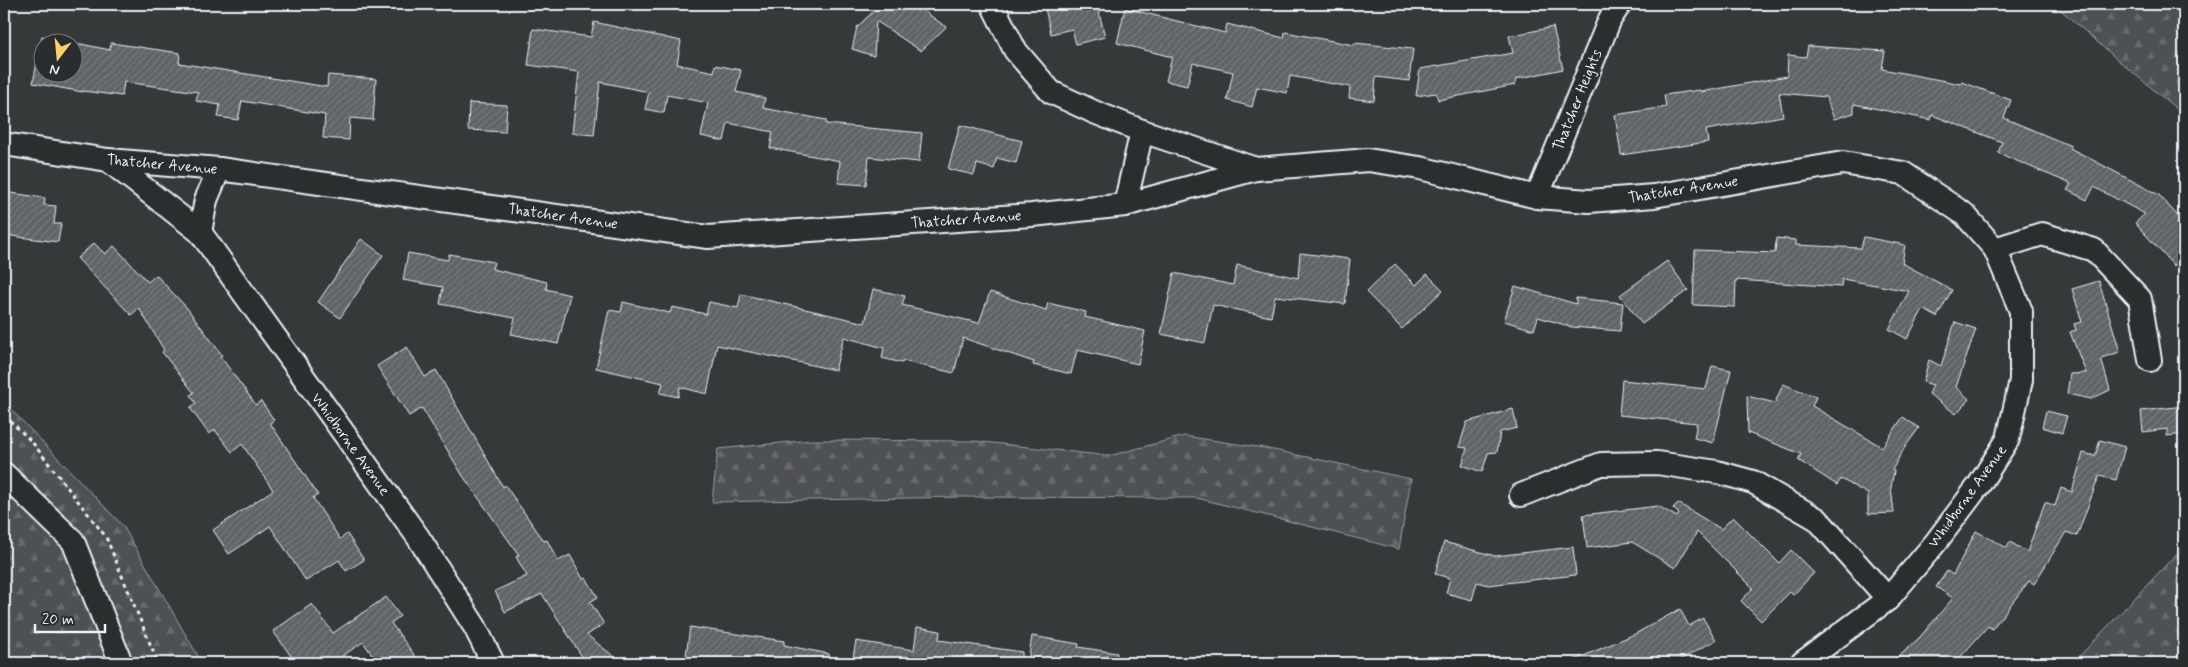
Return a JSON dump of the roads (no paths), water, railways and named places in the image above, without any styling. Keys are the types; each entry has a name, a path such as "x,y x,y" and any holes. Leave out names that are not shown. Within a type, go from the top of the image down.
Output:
{"street":[{"name":"Thatcher Avenue","path":"992,4 1015,50 1051,92 1142,131 1256,168"},
{"name":"Thatcher Heights","path":"1537,197 1610,19 1620,4"},
{"path":"1125,205 1142,131"},
{"name":"Thatcher Avenue","path":"4,144 108,160 219,169 708,237 1032,215 1125,205 1256,168 1368,160 1420,168 1537,197 1589,201 1654,196 1843,163 1903,173 1964,214 1995,249"},
{"name":"Whidborne Avenue","path":"108,160 200,232 418,537 475,627 493,663"},
{"path":"200,232 206,200 219,169"},
{"path":"1995,249 2042,234 2094,250 2140,298 2150,360"},
{"name":"Whidborne Avenue","path":"1802,663 1888,599 1936,542 1979,485 2008,439 2021,380 2021,311 1995,249"},
{"path":"1521,495 1601,464 1657,463 1717,472 1753,482 1817,519 1888,599"},
{"path":"4,474 72,542 121,663"}]}
